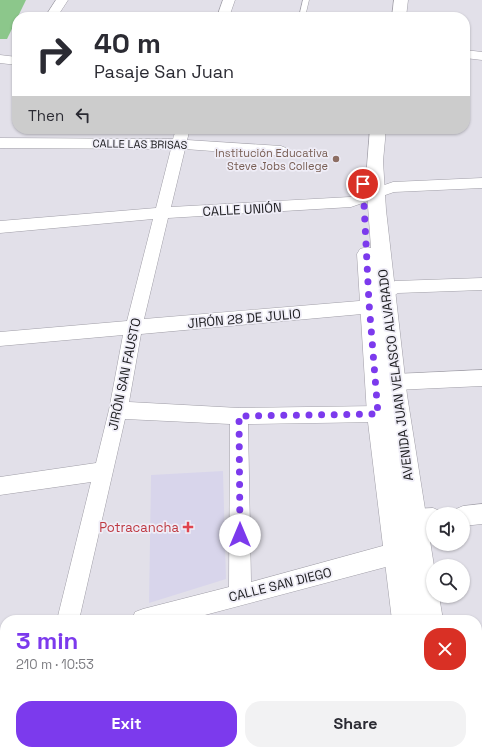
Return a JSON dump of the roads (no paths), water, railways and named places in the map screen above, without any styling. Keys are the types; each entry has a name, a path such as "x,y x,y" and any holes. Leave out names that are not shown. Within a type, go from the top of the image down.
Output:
{"street":[{"path":"54,12 62,0"},
{"path":"225,12 229,0"},
{"path":"386,12 387,0"},
{"path":"400,12 401,0"},
{"path":"470,55 482,56"},
{"path":"0,59 12,60"},
{"path":"0,68 12,69"},
{"name":"AVENIDA JUAN VELASCO ALVARADO","path":"366,134 362,171 370,195 377,298 378,414 408,553 427,615"},
{"name":"AVENIDA JUAN VELASCO ALVARADO","path":"370,195 374,178 378,134"},
{"name":"CALLE LAS BRISAS","path":"0,143 180,136 281,151"},
{"name":"JIRÓN SAN FAUSTO","path":"69,615 118,410 133,329 180,136"},
{"name":"CALLE UNIÓN","path":"0,227 162,213 351,202 393,187 482,183"},
{"name":"JIRÓN 28 DE JULIO","path":"0,339 133,329 362,308 395,288 482,284"},
{"name":"AVENIDA JUAN VELASCO ALVARADO","path":"377,298 423,518 408,553 406,615"},
{"path":"395,382 482,378"},
{"path":"118,410 239,416 378,414"},
{"path":"239,416 240,594"},
{"path":"0,486 103,471"},
{"path":"470,515 482,514"},
{"name":"CALLE SAN DIEGO","path":"162,615 240,594 408,553"}],"lane":[{"path":"303,12 306,0"}],"place":[{"name":"Institución Educativa Steve Jobs College","path":"336,159"},
{"name":"Potracancha","path":"188,527"}]}
